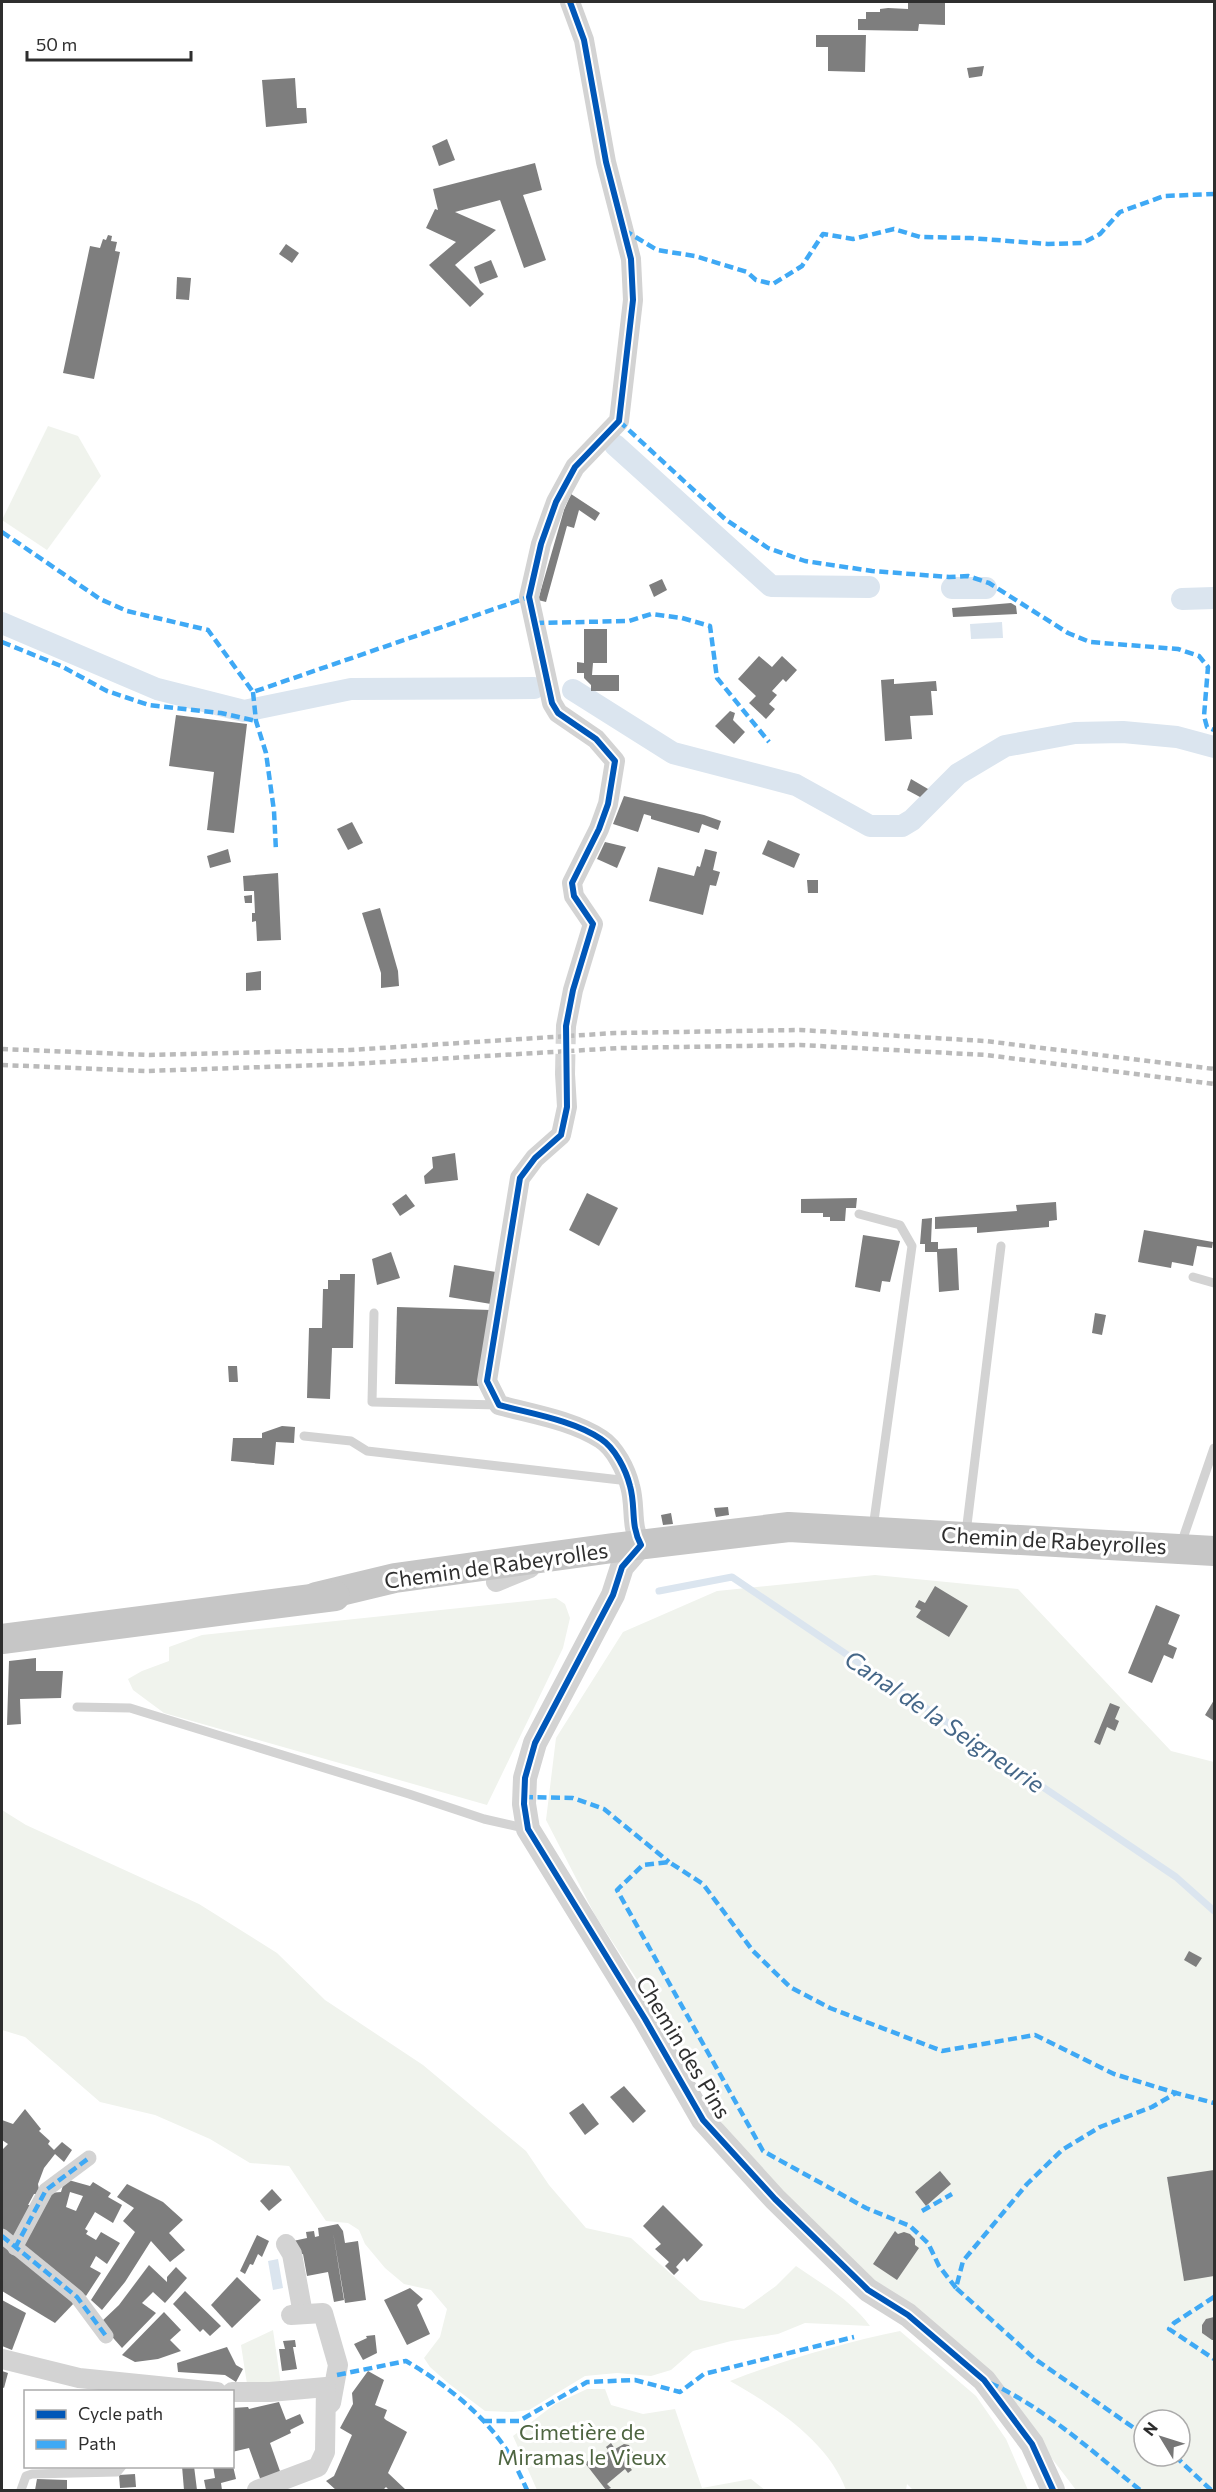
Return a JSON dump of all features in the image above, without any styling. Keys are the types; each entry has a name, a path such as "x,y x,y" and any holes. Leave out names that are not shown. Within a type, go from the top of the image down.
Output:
{"main road":[{"name":"Chemin de Rabeyrolles","path":"316,1597 395,1578 632,1561 789,1527 1180,1547 1215,1551"},
{"name":"Chemin de Rabeyrolles","path":"2,1639 316,1597 396,1593 496,1582 632,1561 879,1533"}],"street":[{"path":"566,1026 573,990 593,924 574,896 572,883 599,829 608,804 615,761 596,739 558,713 552,703 529,597 541,544 556,502 575,467 619,421 633,300 631,259 606,162 584,40 570,2"},
{"path":"565,1074 567,1107 561,1135 535,1158 520,1178 487,1381 499,1405 572,1426 603,1440 623,1465 629,1481 634,1533 632,1561"},
{"name":"Chemin des Pins","path":"632,1561 543,1726 531,1756 525,1778 524,1804 528,1829 645,2019 703,2120 775,2199 846,2270 868,2290 921,2325 984,2380 1032,2444 1053,2490"},
{"path":"15,2248 46,2190 89,2158"},
{"path":"2,2236 77,2297 106,2336"},
{"path":"286,2244 292,2254 306,2314 339,2365 326,2426"},
{"path":"2,2360 80,2379 206,2390"},
{"path":"234,2392 270,2392 326,2387 325,2452 318,2467 257,2490"}],"lane":[{"path":"859,1214 900,1225 912,1246 879,1533"},
{"path":"965,1535 1001,1246"},
{"path":"1193,1277 1215,1283"},
{"path":"374,1312 372,1402 499,1405"},
{"path":"304,1436 351,1441 367,1451 629,1481"},
{"path":"1180,1547 1215,1448"},
{"path":"77,1707 130,1708 484,1819 528,1829"},
{"path":"21,2490 26,2476 32,2474 117,2472 122,2468"}],"green space":[{"path":"48,426 78,436 101,476 47,550 2,520"},
{"path":"875,1575 1018,1589 1171,1751 1214,1762 1214,2490 1076,2490 982,2367 863,2274 739,2156 690,2061 595,1915 546,1820 556,1738 623,1632 717,1591"},
{"path":"556,1598 565,1604 570,1618 563,1648 487,1805 164,1713 133,1690 128,1679 169,1661 169,1647 202,1635"},
{"path":"2,1810 26,1825 199,1904 277,1953 325,2000 423,2065 526,2151 549,2185 586,2228 631,2238 700,2300 744,2309 776,2286 796,2266 845,2300 870,2326 805,2323 778,2334 731,2341 693,2351 671,2370 651,2376 617,2373 585,2376 529,2410 485,2411 448,2383 430,2367 424,2358 440,2337 447,2309 431,2290 404,2284 385,2268 365,2244 359,2230 348,2223 326,2221 289,2166 250,2163 210,2139 155,2115 100,2102 25,2037 2,2030"},
{"path":"273,2330 281,2385 247,2384 241,2345"},
{"path":"900,2331 976,2396 1006,2439 1028,2490 913,2490 907,2484 906,2490 846,2490 827,2456 798,2426 764,2401 730,2381 814,2353"},
{"name":"Cimetière de Miramas le Vieux","path":"587,2389 605,2389 611,2405 643,2414 675,2409 702,2488 751,2479 765,2490 537,2490 513,2436 555,2404"}],"shaded area":[{"path":"1002,622 1003,638 971,639 970,624"},
{"path":"278,2259 283,2288 273,2290 268,2261"}],"building":[{"path":"908,2 945,2 945,25 919,24 918,31 858,30 858,19 866,19 866,12 880,12 880,9 888,8 908,9"},
{"path":"816,35 866,35 865,72 828,71 828,47 816,47"},
{"path":"984,66 982,76 969,78 967,68"},
{"path":"295,78 297,108 306,108 307,123 266,127 262,80"},
{"path":"447,139 455,160 439,166 432,146"},
{"path":"535,163 542,190 523,195 546,260 524,268 500,200 455,212 496,230 455,265 484,294 470,307 429,265 456,242 426,228 435,209 438,210 433,189"},
{"path":"108,235 112,236 111,241 117,242 115,251 120,252 94,379 63,373 90,246 100,248 103,239 106,240"},
{"path":"286,244 299,253 292,263 279,254"},
{"path":"491,260 498,277 480,284 474,267"},
{"path":"177,277 191,278 189,300 176,299"},
{"path":"571,494 600,513 595,521 579,510 574,528 567,526 546,602 538,600 564,510"},
{"path":"662,579 667,590 654,597 649,585"},
{"path":"1011,603 1016,606 1017,614 953,617 952,608"},
{"path":"584,629 607,629 607,663 593,663 592,675 619,675 619,691 591,691 591,685 584,678 584,673 577,673 577,662 584,663"},
{"path":"759,656 772,667 782,656 797,670 786,682 783,679 772,691 777,695 769,704 775,709 766,719 749,703 756,696 738,679"},
{"path":"894,679 894,684 936,681 937,691 931,691 933,715 910,716 912,739 885,741 881,680"},
{"path":"730,711 735,713 733,720 745,732 734,744 715,726"},
{"path":"176,715 247,724 234,833 207,830 214,772 169,766"},
{"path":"911,779 928,789 920,797 907,790"},
{"path":"624,796 721,821 718,830 702,824 699,833 651,819 651,816 644,814 638,832 613,824"},
{"path":"352,822 363,843 348,850 337,829"},
{"path":"768,840 800,854 794,868 762,854"},
{"path":"605,842 626,847 617,868 597,859"},
{"path":"228,849 231,862 210,868 207,856"},
{"path":"705,849 717,852 713,870 720,872 716,886 710,885 703,915 649,901 658,867 694,876 697,866 700,867"},
{"path":"278,873 281,940 257,941 256,921 252,922 252,913 255,913 254,891 244,891 243,876"},
{"path":"807,880 818,880 818,893 808,893"},
{"path":"252,895 252,903 245,903 244,896"},
{"path":"380,908 398,971 399,986 381,988 381,973 362,913"},
{"path":"261,971 261,990 246,991 246,973"},
{"path":"455,1153 458,1180 425,1184 424,1176 433,1168 432,1157"},
{"path":"587,1193 618,1208 599,1246 569,1230"},
{"path":"406,1194 415,1206 400,1216 392,1204"},
{"path":"857,1198 856,1208 846,1208 845,1221 830,1221 830,1217 823,1217 823,1213 801,1213 801,1199"},
{"path":"1056,1202 1057,1220 1049,1221 1049,1227 977,1233 977,1227 935,1229 935,1217 1017,1211 1016,1205"},
{"path":"932,1218 931,1242 938,1242 938,1249 957,1248 959,1290 939,1292 937,1252 925,1252 925,1244 920,1244 922,1219"},
{"path":"1144,1230 1213,1242 1212,1248 1197,1246 1193,1266 1172,1262 1171,1268 1138,1262"},
{"path":"863,1235 900,1241 890,1282 882,1281 880,1292 855,1287"},
{"path":"391,1252 400,1278 377,1285 372,1259"},
{"path":"454,1265 496,1272 491,1304 449,1297"},
{"path":"340,1274 355,1274 353,1348 332,1348 330,1399 307,1398 309,1328 322,1328 323,1289 328,1289 328,1280 340,1280"},
{"path":"397,1307 491,1310 479,1386 395,1384"},
{"path":"1095,1313 1106,1315 1102,1335 1092,1333"},
{"path":"228,1366 237,1366 238,1382 229,1382"},
{"path":"282,1426 295,1427 294,1443 276,1442 274,1465 231,1461 233,1438 262,1438 262,1433"},
{"path":"728,1507 729,1515 716,1517 714,1508"},
{"path":"671,1513 673,1524 663,1525 661,1515"},
{"path":"935,1586 968,1606 949,1637 916,1617 921,1610 915,1607 919,1600 925,1603"},
{"path":"1156,1605 1180,1615 1168,1644 1177,1648 1173,1659 1164,1655 1152,1683 1128,1673"},
{"path":"36,1658 36,1671 63,1671 61,1698 20,1699 21,1724 7,1725 9,1661"},
{"path":"1214,1700 1214,1721 1205,1715"},
{"path":"1110,1703 1120,1707 1115,1719 1119,1721 1115,1731 1107,1727 1100,1745 1094,1742"},
{"path":"1189,1951 1202,1958 1196,1967 1184,1960"},
{"path":"624,2086 646,2111 633,2123 610,2097"},
{"path":"583,2103 599,2124 585,2135 569,2113"},
{"path":"25,2109 41,2129 39,2131 50,2141 48,2144 54,2150 62,2142 72,2150 64,2162 55,2154 44,2168 38,2184 39,2190 28,2205 30,2205 16,2241 2,2229 2,2150 8,2144 2,2140 2,2120 13,2124"},
{"path":"1214,2170 1214,2276 1184,2281 1167,2177"},
{"path":"940,2171 951,2184 926,2206 915,2192"},
{"path":"65,2179 90,2186 93,2182 111,2193 108,2197 122,2205 113,2223 95,2212 85,2229 88,2231 86,2234 96,2240 101,2232 120,2243 107,2264 96,2256 90,2267 101,2273 86,2296 22,2246 49,2193 61,2192","holes":["70,2192 83,2196 76,2211 66,2207"]},
{"path":"127,2184 163,2202 183,2220 169,2233 185,2250 170,2262 151,2241 125,2282 102,2310 91,2300 135,2232 123,2221 134,2208 117,2197"},
{"path":"272,2189 282,2200 269,2211 260,2201"},
{"path":"663,2205 703,2245 687,2262 684,2258 676,2267 679,2270 674,2275 665,2266 669,2262 655,2249 661,2244 643,2226"},
{"path":"338,2224 343,2231 345,2243 358,2241 366,2300 345,2303 333,2232 344,2300 334,2302 328,2272 307,2276 303,2254 297,2255 293,2241 307,2238 306,2232 314,2231 315,2237 319,2236 318,2228"},
{"path":"895,2231 898,2234 904,2232 910,2234 919,2248 897,2280 873,2264"},
{"path":"257,2235 269,2241 262,2257 258,2254 253,2265 250,2264 245,2274 240,2271"},
{"path":"2,2243 75,2302 55,2323 2,2291"},
{"path":"149,2265 167,2282 167,2277 176,2267 187,2278 165,2303 153,2292 142,2303 156,2313 122,2348 100,2323 119,2305"},
{"path":"237,2277 261,2300 232,2328 211,2305"},
{"path":"410,2288 423,2299 417,2305 430,2334 407,2345 384,2300"},
{"path":"185,2291 221,2326 210,2336 203,2329 200,2332 173,2304"},
{"path":"2,2300 26,2313 12,2350 2,2346"},
{"path":"164,2312 181,2330 170,2340 181,2351 158,2359 135,2362 122,2355"},
{"path":"1214,2317 1214,2340 1212,2340 1202,2333 1202,2325 1206,2319"},
{"path":"375,2335 377,2353 363,2360 354,2344 367,2338 366,2336"},
{"path":"295,2340 296,2347 293,2347 297,2369 282,2371 279,2349 285,2349 283,2341"},
{"path":"227,2347 236,2365 243,2369 236,2382 225,2375 178,2372 177,2363"},
{"path":"2,2371 8,2373 4,2388 2,2387"},
{"path":"368,2371 384,2380 375,2405 387,2410 384,2418 386,2420 407,2432 388,2473 406,2490 389,2490 386,2487 383,2490 336,2490 326,2481 334,2476 352,2435 340,2428 353,2404 352,2393"},
{"path":"279,2402 286,2420 300,2414 304,2423 290,2430 291,2433 270,2443 281,2474 261,2481 249,2448 234,2452 234,2408 248,2407 249,2409"},
{"path":"611,2443 615,2449 624,2444 629,2445 635,2456 628,2465 632,2470 628,2473 625,2469 607,2484 611,2488 606,2490 585,2463 589,2460 593,2464 609,2451 606,2447"},
{"path":"182,2468 194,2468 197,2490 184,2490"},
{"path":"213,2468 233,2468 236,2479 221,2483 222,2490 206,2490 204,2480 215,2478"},
{"path":"135,2474 136,2487 120,2488 119,2475"},
{"path":"37,2479 67,2480 67,2490 35,2490"}],"waterway":[{"path":"615,445 771,586 869,587"},
{"path":"952,588 986,588"},
{"path":"1182,599 1214,598"},
{"path":"2,623 157,689 244,711 351,689 534,688"},
{"path":"573,690 673,753 796,785 870,826 902,826 912,820 958,774 1005,746 1075,733 1123,732 1177,737 1214,747"},
{"name":"Canal de la Seigneurie","path":"659,1591 732,1577 1176,1877 1214,1911"}],"tunnel":[{"path":"565,1074 566,1026"}],"railway":[{"path":"2,1049 149,1055 350,1050 615,1033 800,1030 985,1041 1214,1069"},
{"path":"2,1065 147,1071 351,1064 620,1048 800,1045 986,1055 1214,1084"}],"marked path":[{"path":"624,230 657,250 695,256 747,272 756,280 773,284 802,266 823,234 853,239 894,229 920,237 1048,244 1083,243 1100,234 1120,212 1164,196 1214,194"},
{"path":"619,421 725,519 768,548 805,561 872,571 949,577 968,576 989,583 1068,633 1090,642 1178,649 1199,656 1208,667 1204,716 1207,727 1214,730"},
{"path":"2,532 100,599 127,611 208,630 253,692 529,597"},
{"path":"535,623 629,621 651,614 682,618 710,626 717,678 769,742"},
{"path":"2,642 61,666 107,691 149,705 221,713 256,721"},
{"path":"253,692 256,721 266,753 274,811 276,851"},
{"path":"524,1797 573,1798 604,1809 669,1862"},
{"path":"956,2288 939,2266 928,2243 910,2226 866,2208 763,2151 617,1890 643,1865 669,1862 703,1884 753,1951 790,1987 830,2008 942,2051 1035,2035 1114,2074 1176,2093"},
{"path":"1132,2427 1035,2359 956,2288 963,2261 1027,2184 1062,2150 1100,2127 1152,2107 1176,2093 1214,2103"},
{"path":"15,2248 46,2190 89,2158"},
{"path":"922,2211 952,2194"},
{"path":"2,2236 77,2297 106,2336"},
{"path":"1214,2297 1174,2323 1169,2329 1214,2359"},
{"path":"483,2421 519,2421 587,2382 635,2380 680,2392 704,2374 854,2337"},
{"path":"337,2375 406,2361 450,2391 478,2415 511,2457 527,2490"},
{"path":"990,2383 1049,2418 1140,2490"},
{"path":"1188,2468 1211,2490"}],"cycle path":[{"path":"570,2 584,40 606,162 631,259 633,300 619,421 575,467 556,502 541,544 529,597 552,703 558,713 596,739 615,761 608,804 599,829 572,883 574,896 593,924 573,990 566,1026 567,1107 561,1135 535,1158 520,1178 487,1381 499,1405 552,1418 577,1427 590,1432 611,1448 623,1466 628,1480 632,1494 635,1530 641,1545 622,1567 613,1595 535,1743 525,1778 524,1804 528,1829 645,2019 703,2120 775,2199 868,2290 908,2315 984,2380 1032,2444 1053,2490"}]}
